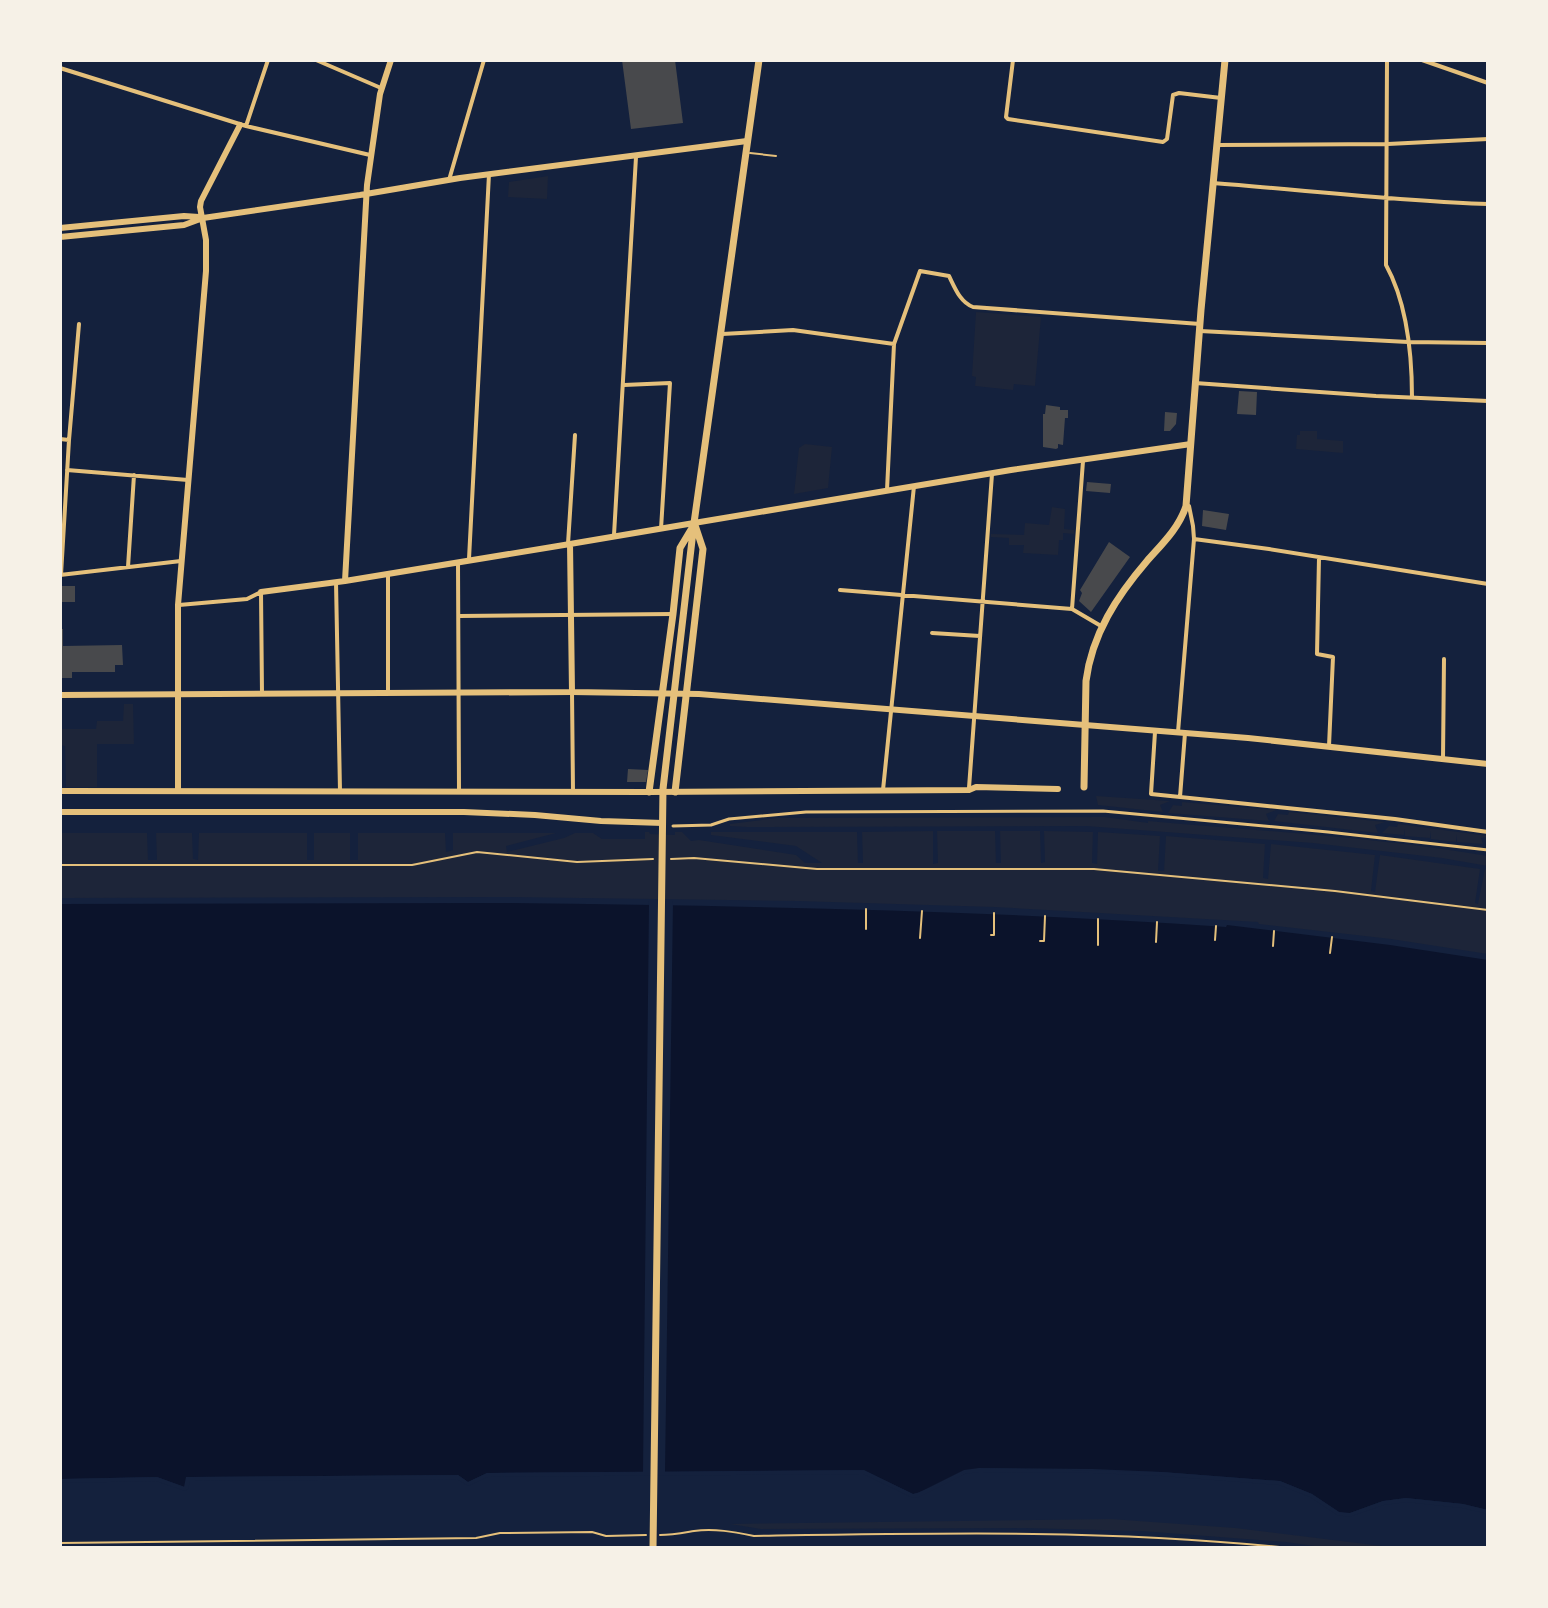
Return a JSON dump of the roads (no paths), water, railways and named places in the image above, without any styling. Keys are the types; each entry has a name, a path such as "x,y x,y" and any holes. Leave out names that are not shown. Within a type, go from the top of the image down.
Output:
{"main road":[{"path":"345,581 370,155 381,88 391,60"},
{"path":"653,1548 665,778 694,523 759,60"},
{"path":"1084,787 1088,665 1096,639 1101,626 1134,577 1182,519 1187,499 1225,60"},
{"path":"178,790 178,605 206,271 206,240 200,207 203,194 243,126"},
{"path":"60,237 184,225 203,218 489,174 747,141"},
{"path":"60,228 184,216 203,218"},
{"path":"261,592 388,574 992,473 1191,444"},
{"path":"649,792 680,548 694,523"},
{"path":"675,792 703,549 694,523"},
{"path":"569,544 572,692"},
{"path":"60,695 687,694 1182,732 1488,764"},
{"path":"60,791 1058,789"},
{"path":"60,812 464,812 663,823"}],"street":[{"path":"243,126 268,60"},
{"path":"316,60 381,88"},
{"path":"449,180 484,60"},
{"path":"1013,60 1008,119 1163,142 1167,139 1173,95 1221,98"},
{"path":"1387,60 1386,265 1402,308 1412,373 1412,398"},
{"path":"1422,60 1488,83"},
{"path":"60,68 243,126 370,155"},
{"path":"1217,145 1388,144 1488,139"},
{"path":"614,537 636,154"},
{"path":"469,560 489,174"},
{"path":"1213,183 1386,199 1488,204"},
{"path":"1488,241 1488,248"},
{"path":"887,490 894,344 920,271 949,276 961,299 973,307 1408,342 1488,343"},
{"path":"79,324 62,504 60,575 181,561"},
{"path":"720,334 793,330 894,344"},
{"path":"624,385 670,383 661,529"},
{"path":"1195,383 1488,401"},
{"path":"569,544 575,435"},
{"path":"60,439 69,440"},
{"path":"1072,609 1084,459"},
{"path":"67,470 188,480"},
{"path":"969,790 992,473"},
{"path":"128,567 134,475"},
{"path":"883,791 914,486"},
{"path":"1180,797 1194,539 1187,499"},
{"path":"1194,539 1488,584"},
{"path":"1319,557 1317,654 1333,657 1329,746"},
{"path":"458,562 459,791"},
{"path":"388,574 388,693"},
{"path":"336,582 340,791"},
{"path":"840,590 1072,609 1101,626"},
{"path":"178,605 247,599 261,592 262,694"},
{"path":"459,616 673,614"},
{"path":"932,633 980,636"},
{"path":"1443,758 1444,659"},
{"path":"572,692 573,791"},
{"path":"1155,730 1151,794 1395,819 1488,832"},
{"path":"673,826 711,825 729,819 806,812 1103,811 1488,850"}],"lane":[{"path":"745,153 776,156"}]}
